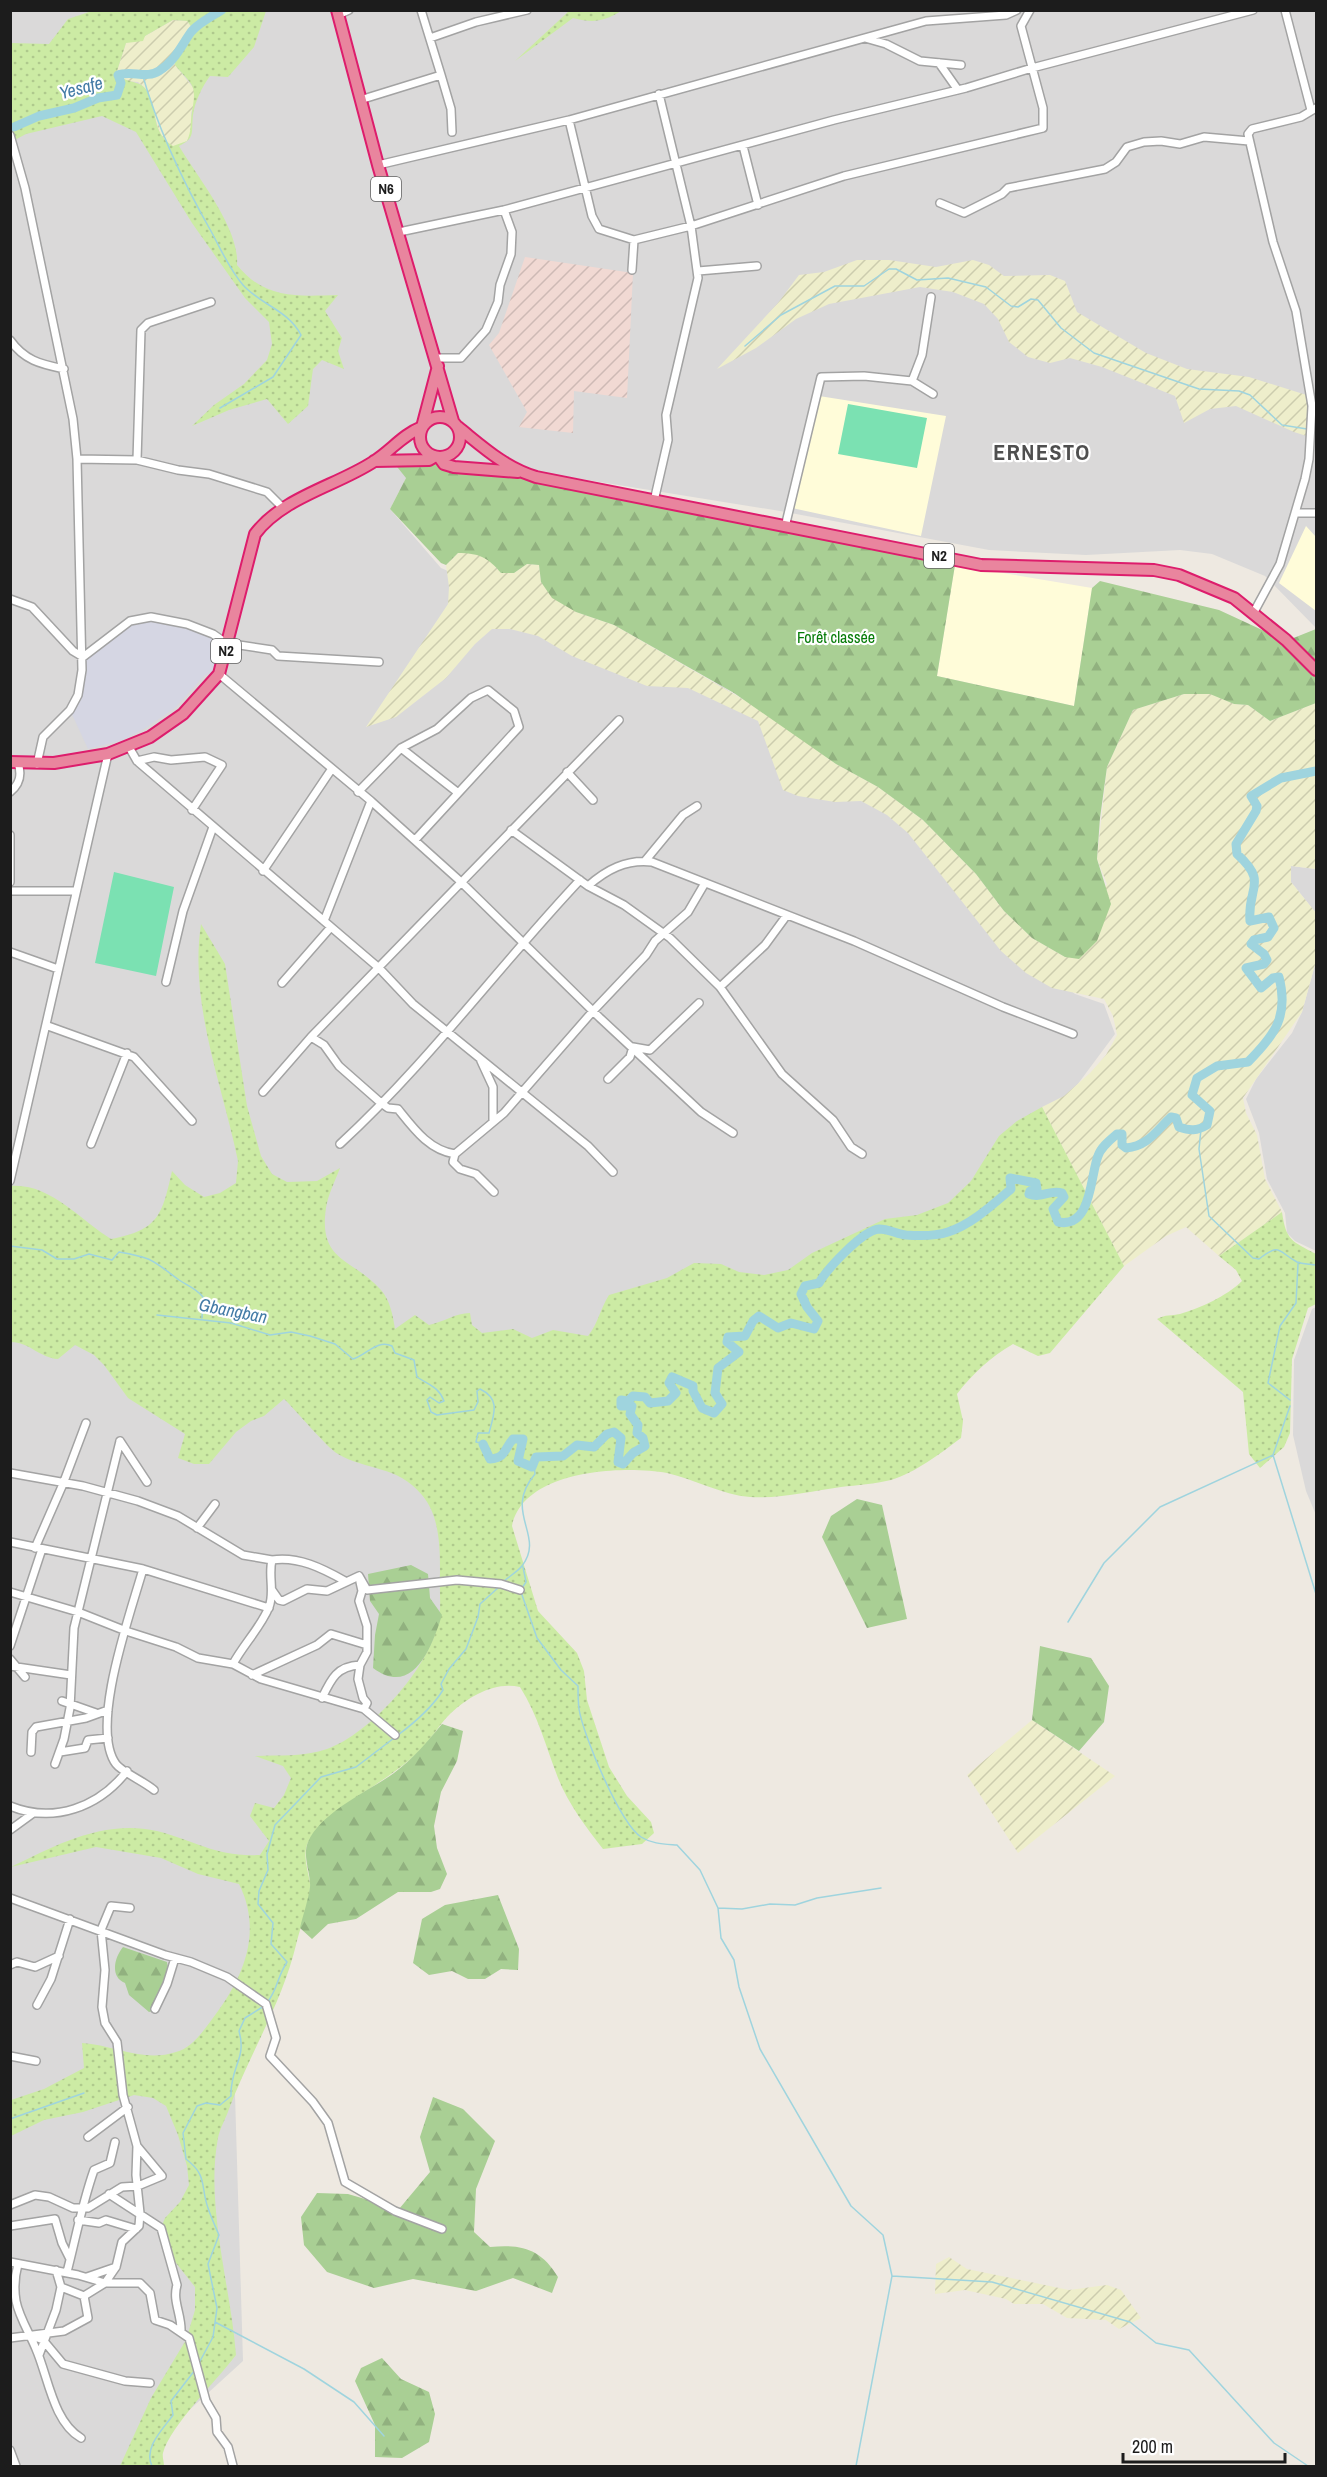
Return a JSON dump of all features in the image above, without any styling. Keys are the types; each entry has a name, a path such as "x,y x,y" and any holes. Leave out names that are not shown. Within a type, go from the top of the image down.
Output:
{"highway":[{"name":"N6","path":"337,13 378,165 456,424"},
{"path":"422,427 436,417 456,424 460,439 456,450 436,457 421,445 422,427 436,362"},
{"name":"N2","path":"456,424 490,455 521,472"},
{"name":"N2","path":"14,763 37,764 108,754 129,747 183,714 219,674 255,534 263,524 284,509 374,461 405,435 422,427"},
{"name":"N2","path":"374,461 429,460 436,457 444,464 454,466 521,472 654,501 981,565 1154,570 1192,579 1214,588 1254,612 1317,670"}],"street":[{"path":"337,13 349,10"},
{"path":"421,10 451,109 452,132"},
{"path":"430,38 476,22 527,10"},
{"path":"378,165 569,120 926,21 1005,15 1017,10 1024,22"},
{"path":"569,120 592,216 599,229 634,240 691,226 855,173 1043,128 1043,108 1021,26 1030,10"},
{"path":"399,232 504,210 834,120 958,90 1032,68 1253,10"},
{"path":"1254,612 1281,564 1309,459 1311,426 1312,406 1306,359 1296,311 1273,242 1248,134 1252,129 1301,117 1314,109 1285,10"},
{"path":"863,38 886,44 920,61 961,65"},
{"path":"939,63 958,90"},
{"path":"360,100 441,75"},
{"path":"654,501 668,440 666,415 698,272 691,226 659,94"},
{"path":"10,135 64,369 77,459 83,657 78,695 70,710 43,736 37,764"},
{"path":"940,203 964,213 1002,194 1008,188 1105,169 1116,162 1127,147 1144,142 1161,141 1180,144 1204,137 1249,141"},
{"path":"743,146 758,205"},
{"path":"436,362 461,357 476,343 493,318 511,254 512,232 504,210"},
{"path":"632,270 634,240"},
{"path":"698,272 757,266"},
{"path":"912,381 922,355 931,297"},
{"path":"137,460 141,330 148,323 211,302"},
{"path":"10,340 21,355 36,363 64,369"},
{"path":"785,527 821,377 864,376 912,381 933,394"},
{"path":"77,459 137,460 178,470 209,474 261,490 284,509"},
{"path":"1295,513 1317,513"},
{"path":"10,599 32,607 73,651 83,657"},
{"path":"83,657 130,621 151,617 188,624 213,634 228,644 272,650 278,656 379,662"},
{"path":"219,674 415,840 592,1011 701,1112 733,1133"},
{"path":"358,792 401,748 437,729 471,698 488,690 514,711 519,727 415,840"},
{"path":"263,1092 310,1037 619,720"},
{"path":"129,747 137,761 192,810 379,968 413,1004 588,1146 613,1172"},
{"path":"401,748 457,792"},
{"path":"10,1181 48,1026 58,969 108,754"},
{"path":"137,761 154,757 171,760 205,757 222,765 192,810"},
{"path":"10,792 18,785 21,771 14,763"},
{"path":"263,871 331,770"},
{"path":"567,772 593,800"},
{"path":"324,921 371,801"},
{"path":"645,861 684,815 697,806"},
{"path":"166,982 183,911 213,827"},
{"path":"511,830 588,886 624,905 663,933 720,987 782,1074 833,1120 851,1147 862,1154"},
{"path":"10,882 11,840"},
{"path":"588,886 599,876 627,862 645,861 854,941 1003,1007 1073,1034"},
{"path":"340,1144 449,1032 521,942 580,880"},
{"path":"494,1192 476,1174 460,1169 453,1162 454,1154 504,1113 592,1011 633,970 663,933 688,912 705,883"},
{"path":"10,891 76,891"},
{"path":"720,987 765,945 787,915"},
{"path":"282,983 331,927"},
{"path":"10,952 58,969"},
{"path":"633,1047 650,1050 699,1003"},
{"path":"48,1026 128,1053 192,1121"},
{"path":"310,1037 324,1045 339,1066 381,1103 388,1108 398,1109 421,1137 441,1152 454,1154"},
{"path":"608,1079 630,1057 633,1047"},
{"path":"92,1144 128,1053"},
{"path":"480,1058 493,1087 493,1121"},
{"path":"10,1646 39,1549 86,1423"},
{"path":"55,1764 71,1704 71,1675 78,1612 93,1559 120,1441 147,1482"},
{"path":"10,1473 109,1492 178,1516 243,1555 272,1560 285,1558 301,1560 345,1581"},
{"path":"197,1528 215,1504"},
{"path":"10,1542 143,1569 269,1608"},
{"path":"233,1664 269,1608 272,1590 269,1572 272,1560"},
{"path":"143,1569 111,1682 108,1738 111,1755 116,1764 154,1790"},
{"path":"272,1590 279,1600 283,1601 307,1589 324,1592 359,1576"},
{"path":"359,1576 367,1590 456,1580 501,1584 520,1590"},
{"path":"359,1576 362,1591 359,1601 367,1626 367,1652 360,1665 358,1679 367,1703 364,1709"},
{"path":"10,1592 78,1612 176,1647 198,1658 233,1664 252,1676 364,1709 395,1735"},
{"path":"252,1676 317,1645 331,1634 367,1645"},
{"path":"10,1659 13,1667 25,1677"},
{"path":"322,1698 333,1675 344,1668 360,1665"},
{"path":"13,1667 38,1668 71,1675"},
{"path":"62,1701 96,1713"},
{"path":"31,1752 32,1732 36,1727 108,1710"},
{"path":"60,1752 85,1748 88,1740 108,1738"},
{"path":"10,1806 32,1814 84,1807 116,1785 127,1771"},
{"path":"10,1830 32,1814"},
{"path":"10,1898 227,1977 266,2004 276,2038 270,2056 313,2102 328,2123 345,2182 395,2211 442,2229"},
{"path":"84,2296 105,2283 116,2267 122,2242 136,2229 140,2213 137,2146 128,2107 123,2096 117,2042 109,2032 102,2007 105,1970 101,1930 111,1906 130,1908"},
{"path":"37,2005 51,1979 70,1918"},
{"path":"10,1965 17,1962 35,1967 59,1956"},
{"path":"155,2009 167,1984 175,1958"},
{"path":"10,2056 36,2061"},
{"path":"88,2137 128,2107"},
{"path":"67,2272 80,2208 94,2170 110,2163 115,2142"},
{"path":"10,2205 35,2195 49,2197 73,2208 80,2208 98,2204 109,2194 123,2187 138,2186 162,2176 137,2146"},
{"path":"109,2194 161,2228 177,2285 174,2294 182,2320 181,2332"},
{"path":"10,2226 55,2219 62,2243 70,2259"},
{"path":"78,2220 99,2223 106,2220 136,2229"},
{"path":"81,2438 71,2432 47,2387 39,2355 18,2306 13,2276 14,2263 67,2272 105,2283 140,2283 145,2286 150,2293 155,2320 189,2338 206,2401 216,2418 217,2432 228,2447 233,2466"},
{"path":"87,2277 116,2267"},
{"path":"39,2355 43,2340 49,2332 61,2287 56,2270"},
{"path":"61,2287 84,2296"},
{"path":"10,2338 64,2331 88,2318 84,2296"},
{"path":"10,2312 18,2306"},
{"path":"31,2335 43,2340 63,2364 125,2381 150,2383"},
{"path":"10,2450 16,2466"}],"shaded area":[{"path":"11,11 1316,11 1316,628 1265,576 1212,554 1180,550 1086,555 989,550 780,511 513,468 406,478 390,509 441,568 722,686 914,823 989,923 1075,994 1104,1004 1115,1034 791,1470 523,1381 467,1635 292,1836 234,2061 243,2361 128,2466 11,2466"},
{"path":"525,257 633,273 627,398 574,391 573,433 519,427 527,412 489,345 499,333"},
{"path":"819,396 946,416 921,536 792,508"},
{"path":"1306,526 1316,537 1316,611 1279,583"},
{"path":"955,565 1092,588 1074,706 937,676"},
{"path":"151,617 187,624 226,643 218,672 205,675 175,708 144,729 123,740 88,749 70,710 78,695 83,657 130,621"},
{"path":"1291,866 1316,869 1316,913 1291,882"},
{"path":"1316,961 1316,1251 1295,1241 1287,1233 1285,1213 1267,1179 1259,1133 1246,1099 1256,1079 1292,1033 1302,1012"},
{"path":"1316,1307 1316,1515 1306,1491 1293,1435 1294,1360 1312,1309"}],"green space":[{"path":"92,11 266,11 254,47 228,77 210,76 207,80 195,105 192,130 188,140 194,90 175,65 175,57 193,29 187,21 173,20 145,36 143,41 126,43 117,71 119,75 140,84 147,91 158,128 166,140 173,146 186,141 179,146 225,220 236,251 237,265 259,285 283,294 338,295 325,311 342,338 338,351 344,369 322,360 313,369 308,406 288,424 267,399 229,410 192,426 214,405 244,384 267,360 272,344 269,322 245,298 192,223 136,132 102,116 26,134 11,142 11,43 49,44 68,19"},
{"path":"569,11 621,11 598,20 586,21 573,18 515,61"},
{"path":"173,20 187,21 193,29 175,65 195,90 196,99 191,113 192,130 187,141 173,147 161,138 147,90 138,82 126,81 117,71 126,43 145,36"},
{"path":"857,260 889,260 936,267 973,260 989,265 1004,276 1050,275 1065,281 1077,312 1146,353 1187,369 1249,377 1316,398 1316,439 1294,432 1236,406 1210,409 1184,423 1175,396 1102,367 1070,358 1050,363 1028,357 1009,342 998,319 984,304 953,292 920,287 829,304 796,319 756,348 717,369 778,303 799,275 824,272"},
{"path":"848,404 927,418 917,468 838,454"},
{"name":"Forêt classée","path":"390,458 490,465 937,554 955,565 937,676 1074,706 1092,588 1100,581 1219,610 1286,641 1316,629 1316,703 1270,721 1248,705 1234,704 1210,694 1184,694 1133,710 1107,767 1100,818 1097,859 1111,904 1097,941 1079,959 1065,957 1032,938 1004,911 976,874 923,820 878,787 836,764 734,693 614,625 576,612 552,598 541,582 539,565 527,564 514,573 501,573 492,563 482,557 458,553 446,565 441,563 390,509 406,478"},
{"path":"458,553 478,553 492,562 501,573 514,573 527,564 539,565 541,582 576,612 614,625 765,712 836,764 878,787 923,820 976,874 1004,911 1032,938 1065,957 1107,884 1097,859 1107,767 1133,710 1184,694 1211,694 1234,704 1248,705 1270,721 1316,703 1316,869 1291,866 1291,882 1316,913 1316,961 1302,1012 1243,1098 1246,1113 1257,1135 1265,1179 1282,1212 1219,1256 1186,1227 1166,1236 1124,1266 1042,1107 1064,1096 1106,1055 1117,1035 1113,1016 1104,999 1052,988 1026,973 1001,951 908,833 887,815 861,801 835,802 798,796 783,790 758,721 688,688 647,686 572,656 538,636 510,629 492,629 475,644 446,678 396,717 366,727 448,604 449,587 446,565"},
{"path":"114,872 174,887 156,976 95,963"},
{"path":"201,924 225,964 247,1106 261,1156 272,1174 287,1182 317,1181 340,1168 326,1208 327,1240 340,1258 381,1290 391,1308 395,1329 415,1315 429,1325 459,1314 470,1313 472,1325 482,1333 513,1329 532,1338 553,1330 588,1336 609,1295 667,1278 694,1263 721,1264 739,1272 764,1275 788,1270 812,1253 885,1219 917,1215 948,1203 971,1181 999,1136 1017,1121 1042,1107 1124,1266 1050,1353 1038,1356 1013,1344 976,1372 957,1394 963,1421 961,1438 927,1462 900,1477 784,1496 750,1497 729,1493 667,1473 601,1471 554,1483 535,1493 520,1507 512,1526 538,1611 577,1653 584,1671 587,1700 609,1767 627,1796 651,1822 654,1833 642,1844 603,1849 562,1788 537,1720 520,1687 502,1686 483,1691 458,1707 409,1761 336,1813 310,1839 306,1849 310,1883 309,1897 290,1966 218,2138 215,2164 217,2218 236,2355 195,2403 167,2442 163,2453 164,2466 120,2466 151,2398 186,2340 195,2310 195,2287 165,2249 160,2230 165,2218 180,2202 189,2185 187,2166 178,2135 166,2106 153,2098 134,2095 83,2112 44,2120 11,2136 11,2100 44,2089 84,2068 82,2043 152,2056 176,2052 191,2044 221,2006 240,1974 246,1956 250,1921 239,1884 198,1874 161,1858 96,1847 11,1867 81,1836 118,1828 157,1831 218,1851 260,1855 269,1841 250,1816 255,1803 274,1808 284,1795 291,1778 283,1766 255,1756 319,1752 344,1741 361,1729 395,1697 423,1660 432,1641 440,1611 438,1532 428,1503 412,1485 402,1478 338,1454 284,1399 264,1416 251,1421 236,1432 209,1464 194,1464 178,1458 185,1434 128,1398 94,1355 75,1345 58,1359 11,1342 11,1186 39,1190 52,1196 111,1239 139,1231 156,1218 165,1199 172,1171 185,1185 204,1197 220,1193 236,1183 238,1161 203,1014 198,954"},
{"path":"1282,1212 1291,1239 1316,1254 1316,1304 1308,1308 1292,1359 1290,1433 1284,1447 1260,1468 1249,1454 1243,1392 1157,1319 1180,1314 1213,1301 1242,1281 1236,1270 1219,1256"},
{"path":"857,1499 882,1505 907,1619 867,1628 822,1537 831,1516"},
{"path":"411,1565 428,1574 430,1598 442,1615 433,1641 419,1665 410,1673 399,1677 387,1676 373,1668 379,1614 370,1601 368,1574"},
{"path":"1040,1646 1091,1658 1109,1686 1104,1722 1079,1751 1032,1720"},
{"path":"1032,1720 1115,1776 1018,1853 967,1775"},
{"path":"442,1724 463,1731 457,1761 441,1792 434,1826 437,1848 447,1874 440,1889 431,1892 398,1892 356,1919 328,1924 312,1939 300,1928 310,1887 306,1847 314,1831 334,1812 401,1768"},
{"path":"498,1895 519,1949 518,1970 501,1969 485,1979 468,1979 452,1971 429,1975 413,1963 422,1919 445,1905"},
{"path":"123,1947 167,1962 169,1974 153,2011 149,2012 129,1995 125,1983 115,1972 117,1956"},
{"path":"433,2097 463,2109 495,2141 476,2189 474,2232 490,2247 512,2246 530,2250 545,2260 558,2277 552,2293 513,2278 476,2291 413,2279 374,2288 327,2272 304,2245 301,2217 317,2193 348,2194 399,2209 430,2172 420,2137"},
{"path":"949,2257 967,2269 1069,2290 1107,2285 1121,2290 1141,2318 1119,2329 1106,2320 1067,2318 1043,2304 1014,2304 1006,2299 965,2290 935,2294 936,2264"},
{"path":"382,2358 401,2379 429,2392 435,2414 429,2442 402,2458 375,2457 375,2425 355,2381 361,2368"}],"waterway":[{"name":"Yesafe","path":"14,127 39,116 74,108 98,98 117,95 121,83 118,75 149,74 159,71 174,58 194,29 222,10"},
{"path":"142,73 172,155 230,266 250,292 282,313 296,326 301,335 273,377 220,408"},
{"path":"745,346 781,315 835,286 864,286 889,269 896,269 917,280 948,278 986,287 1011,306 1018,307 1031,299 1038,300 1061,328 1094,353 1199,389 1239,391 1250,395 1282,425 1307,429"},
{"name":"Gbangban","path":"483,1444 490,1459 502,1455 513,1439 523,1439 518,1461 532,1467 536,1457 563,1456 577,1445 594,1447 607,1434 614,1432 621,1438 618,1462 623,1464 633,1453 645,1446 643,1438 637,1433 638,1425 630,1414 632,1406 621,1406 621,1400 628,1401 633,1396 645,1397 650,1403 668,1401 676,1393 669,1383 672,1377 693,1386 693,1391 702,1408 714,1413 722,1404 715,1393 718,1368 739,1352 727,1342 728,1337 745,1336 753,1321 759,1316 778,1328 791,1323 814,1329 818,1321 807,1307 801,1294 805,1286 819,1283 846,1251 872,1231 883,1229 916,1236 933,1235 957,1229 989,1208 1011,1189 1010,1178 1036,1183 1037,1189 1030,1191 1029,1194 1062,1193 1064,1197 1053,1209 1058,1222 1069,1222 1077,1217 1088,1199 1099,1153 1117,1134 1122,1134 1122,1145 1126,1148 1146,1141 1171,1117 1176,1118 1179,1127 1187,1129 1193,1130 1207,1125 1210,1111 1192,1095 1197,1078 1217,1066 1248,1062 1266,1043 1281,1014 1282,991 1279,977 1273,978 1261,988 1246,968 1264,964 1267,960 1264,954 1251,944 1254,940 1268,937 1274,928 1269,917 1250,921 1254,879 1247,864 1237,854 1236,844 1256,811 1257,806 1251,796 1281,778 1316,771"},
{"path":"1201,1129 1199,1149 1209,1216 1253,1258 1259,1259 1272,1251 1279,1250 1297,1262 1316,1265"},
{"path":"10,1246 42,1250 57,1259 74,1259 89,1254 112,1260 119,1252 146,1258 195,1289 203,1297 202,1318"},
{"path":"1290,1400 1268,1383 1280,1326 1296,1303 1298,1264"},
{"name":"Gbangban","path":"157,1315 231,1323 270,1335 291,1332 310,1336 335,1344 353,1359 377,1346 387,1344 392,1346 395,1353 414,1360 417,1377 442,1396 444,1401 439,1403 430,1397 427,1400 431,1412 437,1415 474,1410 478,1402 477,1391 480,1389 491,1397 494,1408 493,1420 489,1433 478,1433 476,1442 481,1443"},
{"path":"1290,1406 1273,1455 1316,1594"},
{"path":"1068,1622 1104,1563 1160,1507 1273,1455"},
{"path":"504,1581 522,1566 528,1555 530,1544 522,1500 535,1474 534,1465"},
{"path":"522,1588 526,1582 523,1567"},
{"path":"398,1735 439,1697 443,1690 441,1684 449,1669 466,1649 478,1617 480,1604 499,1587"},
{"path":"521,1592 537,1638 561,1670 578,1686 579,1709 587,1738 623,1815 632,1829 641,1837 654,1842 677,1845 700,1870 718,1908 721,1938 734,1960 739,1987 760,2049 851,2206 883,2235 892,2276 856,2466"},
{"path":"267,2003 287,1962 271,1944 273,1923 258,1904 259,1891 268,1870 267,1854 275,1825 321,1777 356,1767 394,1738"},
{"path":"718,1908 742,1909 770,1904 795,1905 817,1898 881,1888"},
{"path":"199,2363 213,2337 217,2308 208,2264 219,2235 208,2208 201,2176 186,2159 183,2133 197,2106 206,2103 220,2105 231,2096 231,2086 241,2049 239,2031 245,2018 264,2006"},
{"path":"10,2119 84,2093"},
{"path":"892,2276 992,2282 1130,2322 1156,2343 1189,2350 1274,2443 1308,2466"},
{"path":"215,2322 304,2369 354,2402 384,2436"},
{"path":"152,2466 150,2452 173,2415 171,2401 195,2370"}],"district":[{"name":"ERNESTO","path":"1042,452"}]}
